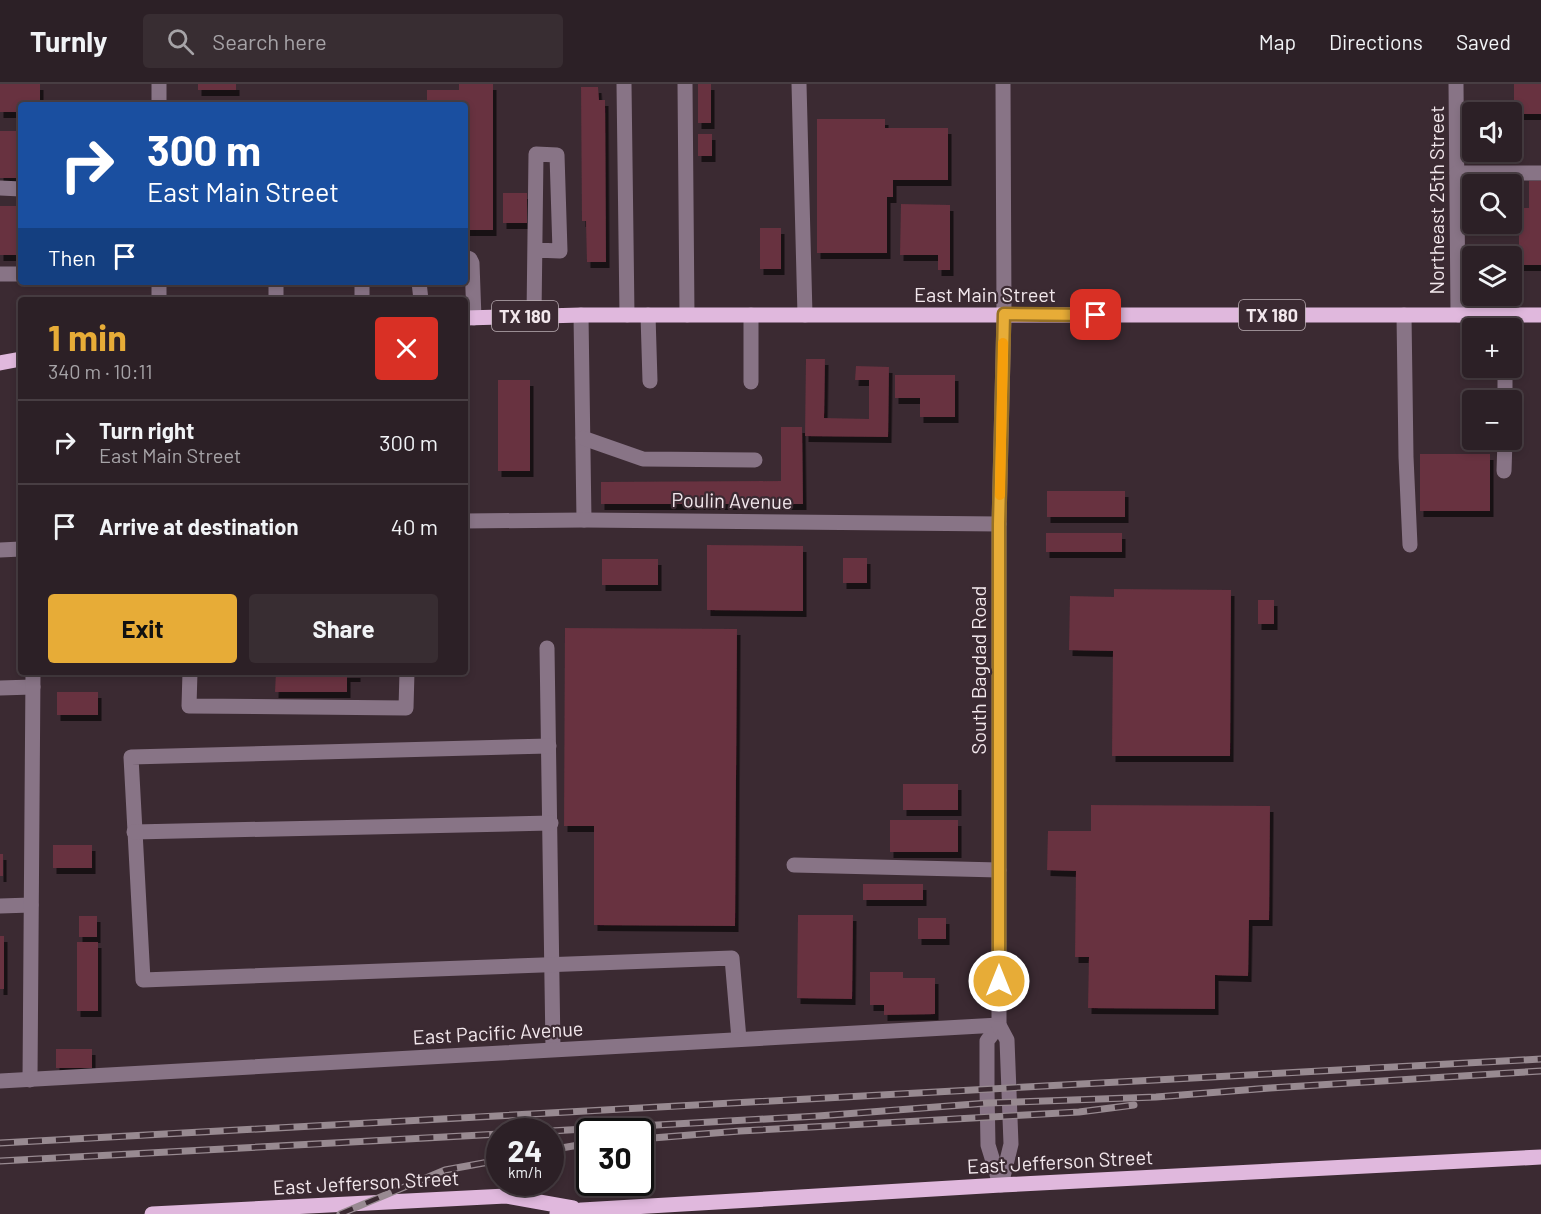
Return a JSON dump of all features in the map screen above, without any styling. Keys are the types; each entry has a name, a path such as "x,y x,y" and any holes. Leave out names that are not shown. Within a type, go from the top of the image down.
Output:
{"main road":[{"name":"East Main Street","path":"469,318 581,315 1004,314 1458,315 1478,318"},
{"name":"East Main Street","path":"1522,319 1541,315"},
{"path":"0,363 18,360"},
{"name":"East Jefferson Street","path":"557,1214 1001,1185 1541,1157"},
{"name":"East Jefferson Street","path":"152,1214 506,1196 582,1212"}],"street":[{"path":"159,84 159,102"},
{"path":"624,84 627,315"},
{"path":"685,84 687,315"},
{"path":"799,84 806,315"},
{"name":"South Bagdad Road","path":"1001,1185 1011,1144 1007,1041 999,1025 999,524 1004,314 1003,84"},
{"name":"Northeast 25th Street","path":"1456,84 1458,315"},
{"path":"534,316 536,154 557,155 560,251 535,250"},
{"path":"1457,173 1541,173"},
{"path":"0,188 18,189"},
{"path":"468,258 472,263 469,318"},
{"path":"0,274 18,274"},
{"path":"581,315 584,520"},
{"path":"648,315 650,381"},
{"path":"751,315 751,382"},
{"path":"1404,315 1410,545"},
{"path":"583,438 643,459 755,460"},
{"path":"1504,471 1505,450"},
{"name":"Poulin Avenue","path":"468,521 999,524"},
{"path":"0,550 18,549"},
{"path":"547,648 553,1050"},
{"path":"190,675 189,706 406,708 406,675"},
{"path":"0,688 33,679 30,1080"},
{"path":"549,746 131,756 143,980 732,958 739,1040"},
{"path":"135,832 551,823"},
{"path":"794,865 999,870"},
{"path":"0,906 32,905"},
{"name":"South Bagdad Road","path":"999,1025 987,1041 987,1090 988,1145 1001,1185"},
{"name":"East Pacific Avenue","path":"0,1081 999,1025"}],"building":[{"path":"0,84 40,84 40,102 18,102 18,112 0,112"},
{"path":"198,84 236,84 236,90 198,90"},
{"path":"459,84 493,84 493,230 468,230 468,102 427,102 427,90 459,90"},
{"path":"698,84 711,84 711,123 698,123"},
{"path":"1514,84 1541,84 1541,114 1522,114 1522,102 1514,102"},
{"path":"581,87 598,87 599,100 605,100 606,262 587,262 586,221 582,221"},
{"path":"79,100 97,100 97,102 79,102"},
{"path":"817,119 885,119 885,128 948,128 948,180 893,180 893,197 887,197 887,253 817,253"},
{"path":"0,131 18,131 18,178 0,178"},
{"path":"698,134 712,134 712,156 698,156"},
{"path":"1529,181 1541,181 1541,265 1522,265 1522,246 1519,246 1519,234 1522,234 1522,208 1529,208"},
{"path":"503,193 527,193 527,223 503,223"},
{"path":"901,204 950,205 950,270 938,270 938,255 900,255"},
{"path":"0,206 18,206 18,255 0,255"},
{"path":"760,228 781,228 781,269 760,269"},
{"path":"806,359 825,359 824,418 869,419 869,380 855,380 856,366 889,367 888,437 805,436"},
{"path":"895,375 955,375 955,417 920,417 920,398 895,398"},
{"path":"498,380 530,380 530,471 498,471"},
{"path":"781,427 802,427 803,504 601,504 601,482 781,481"},
{"path":"1420,454 1490,454 1490,511 1420,511"},
{"path":"1047,491 1125,491 1125,517 1047,517"},
{"path":"1046,533 1122,533 1122,552 1046,552"},
{"path":"707,545 803,546 803,611 707,610"},
{"path":"843,558 867,558 867,583 843,583"},
{"path":"602,559 658,559 658,585 602,585"},
{"path":"1114,589 1231,590 1230,756 1112,756 1113,651 1069,650 1070,596 1114,597"},
{"path":"1258,600 1274,600 1274,624 1258,624"},
{"path":"565,628 737,629 735,926 594,925 594,826 564,826"},
{"path":"276,675 357,675 347,676 347,692 275,692"},
{"path":"57,692 98,692 98,715 57,715"},
{"path":"903,784 958,784 958,810 903,810"},
{"path":"1091,805 1270,806 1269,920 1249,920 1248,976 1215,975 1215,1009 1088,1008 1089,957 1075,957 1076,871 1047,870 1048,831 1091,831"},
{"path":"890,820 958,820 958,852 890,852"},
{"path":"53,845 92,845 92,868 53,868"},
{"path":"0,854 3,854 3,876 0,876"},
{"path":"863,884 923,884 923,900 863,900"},
{"path":"798,915 853,915 852,999 797,998"},
{"path":"79,916 97,916 97,937 79,937"},
{"path":"918,918 946,918 946,939 918,939"},
{"path":"0,936 4,936 4,989 0,989"},
{"path":"77,942 98,942 98,1011 77,1011"},
{"path":"870,972 903,972 903,978 935,978 935,1014 884,1015 884,1005 870,1005"},
{"path":"56,1049 92,1049 92,1068 56,1068"}],"railway":[{"path":"0,1143 1541,1059"},
{"path":"564,1130 818,1116 988,1103 1156,1097 1541,1071"},
{"path":"654,1138 1079,1112 1134,1105"},
{"path":"0,1161 486,1135"},
{"path":"564,1148 576,1145"},
{"path":"340,1214 445,1170 486,1163"}],"slow traffic":[{"path":"1000,495 1003,343"}],"route":[{"path":"999,981 999,524 1004,314 1096,315"}]}
